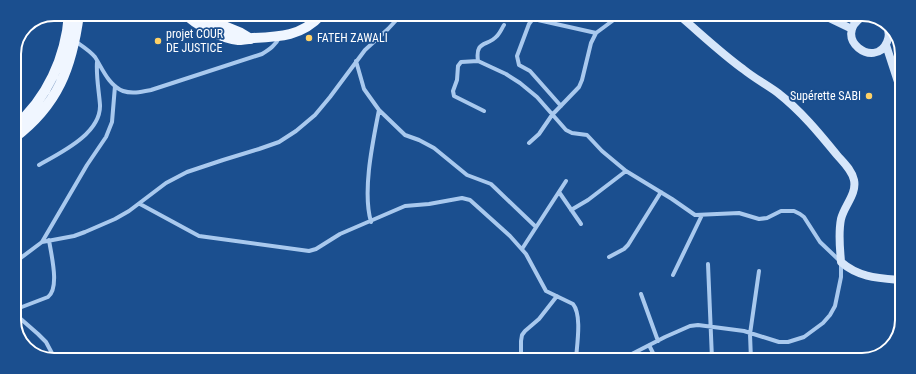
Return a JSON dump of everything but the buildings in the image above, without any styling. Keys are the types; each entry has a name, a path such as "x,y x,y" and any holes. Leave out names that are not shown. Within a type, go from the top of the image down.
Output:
{"main road":[{"path":"21,120 37,103 50,83 66,39 68,21"},
{"path":"21,133 52,101 62,82 75,41 78,21"},
{"path":"194,21 199,25 219,34 238,40 280,36 294,33 303,30 314,21"},
{"path":"214,21 251,38"},
{"path":"686,21 742,69 778,94 811,123 849,169 853,176 854,187 853,193 845,207 841,219 839,233 841,262 855,273 895,279"},
{"path":"835,21 852,29"},
{"path":"858,21 852,29 851,36 858,49 872,53 880,51 887,42"},
{"path":"888,34 887,42 895,68"}],"street":[{"path":"21,258 42,242 74,236 115,219 140,204 166,183 187,172 279,142 296,131 314,116 365,50 395,21"},
{"path":"531,21 517,56 519,64 530,71 561,106"},
{"path":"542,21 596,33"},
{"path":"529,142 539,134 552,115 579,87 591,43 596,33 612,21"},
{"path":"478,61 476,52 479,46 496,36 504,24"},
{"path":"75,41 88,50 115,86 121,90 137,92 151,90 262,54 271,49 278,42 280,36"},
{"path":"887,42 890,37"},
{"path":"356,61 364,89 379,110 405,135 434,148 467,175 491,184 536,226"},
{"path":"484,111 454,96 453,91 457,80 458,66 461,62 478,61 500,70 520,83 537,98 566,130 572,133 587,135 602,151 626,171 672,198 689,212 695,215 739,213 752,218 763,219 781,211 794,212 804,217 820,242 841,262 841,277 835,306 830,315 815,330 804,337 788,342 779,342 744,331 698,325 690,326 634,353"},
{"path":"38,166 73,144 89,131 95,123 100,106 97,87 97,62"},
{"path":"42,242 87,165 106,137 112,122 115,86"},
{"path":"371,222 368,212 368,196 373,139 379,110"},
{"path":"571,210 588,200 626,171"},
{"path":"522,249 566,182"},
{"path":"559,192 581,224"},
{"path":"609,257 624,249 628,245 661,192"},
{"path":"140,204 199,236 304,251 316,249 340,234 371,222 405,206 429,204 462,198 474,203 522,249 544,288 573,304 577,312 576,353"},
{"path":"673,275 702,215"},
{"path":"21,308 52,294 54,289 54,276 49,240"},
{"path":"708,264 712,353"},
{"path":"751,353 750,334 759,271"},
{"path":"641,294 658,341"},
{"path":"521,353 522,335 539,319 557,296"},
{"path":"21,318 46,342 52,353"},
{"path":"649,345 653,353"}],"place":[{"name":"FATEH ZAWALI","path":"309,38"},
{"name":"projet COUR DE JUSTICE","path":"158,41"},
{"name":"Supérette SABI","path":"869,96"}]}
